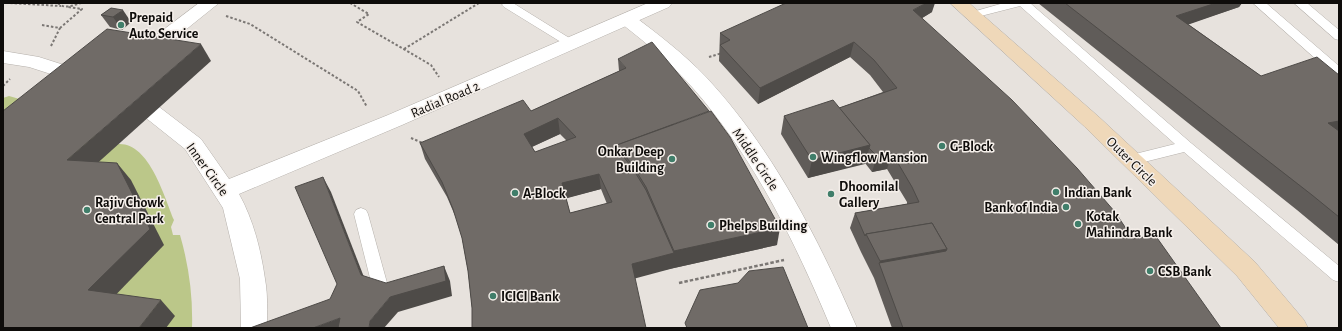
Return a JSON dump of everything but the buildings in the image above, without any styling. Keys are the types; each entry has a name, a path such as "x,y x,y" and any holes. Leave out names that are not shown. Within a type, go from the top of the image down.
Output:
{"main road":[{"name":"Outer Circle","path":"966,9 1132,160 1246,269 1295,328"}],"street":[{"path":"128,66 210,3"},
{"name":"Radial Road 2","path":"225,190 395,120 628,20 663,3"},
{"name":"Middle Circle","path":"628,20 651,35 673,56 717,106 757,158 782,198 807,244 844,328"},
{"name":"Inner Circle","path":"3,57 32,61 106,87 143,105 193,144 225,190 242,230 253,279 254,328"}],"lane":[{"path":"966,9 1018,3"},
{"path":"1023,3 1186,146 1339,275"},
{"path":"1259,3 1339,73"},
{"path":"1300,3 1339,36"},
{"path":"508,5 573,44"},
{"path":"1321,20 1339,24"},
{"path":"1132,160 1186,146"},
{"path":"361,214 377,297"}],"path":[{"path":"10,3 61,6 82,9 60,28 50,47"},
{"path":"58,3 61,6"},
{"path":"68,7 81,3"},
{"path":"350,3 369,14 357,22 431,65"},
{"path":"404,49 479,3"},
{"path":"224,15 250,24 358,91 364,100"},
{"path":"42,25 60,28"},
{"path":"710,58 724,52"},
{"path":"411,138 430,146"},
{"path":"679,283 790,259"}],"green space":[{"name":"Rajiv Chowk Central Park","path":"9,96 30,102 117,144 128,145 138,151 146,160 154,172 174,220 171,227 173,235 180,235 190,282 192,328 3,328 3,98"}],"place":[{"name":"Prepaid Auto Service","path":"121,25"},
{"name":"G-Block","path":"942,146"},
{"name":"Wingflow Mansion","path":"813,157"},
{"name":"Onkar Deep Building","path":"672,159"},
{"name":"Indian Bank","path":"1056,192"},
{"name":"A-Block","path":"515,193"},
{"name":"Dhoomilal Gallery","path":"831,194"},
{"name":"Bank of India","path":"1066,207"},
{"name":"Rajiv Chowk Central Park","path":"87,210"},
{"name":"Kotak Mahindra Bank","path":"1078,224"},
{"name":"Phelps Building","path":"711,225"},
{"name":"CSB Bank","path":"1150,271"},
{"name":"ICICI Bank","path":"493,296"}]}
